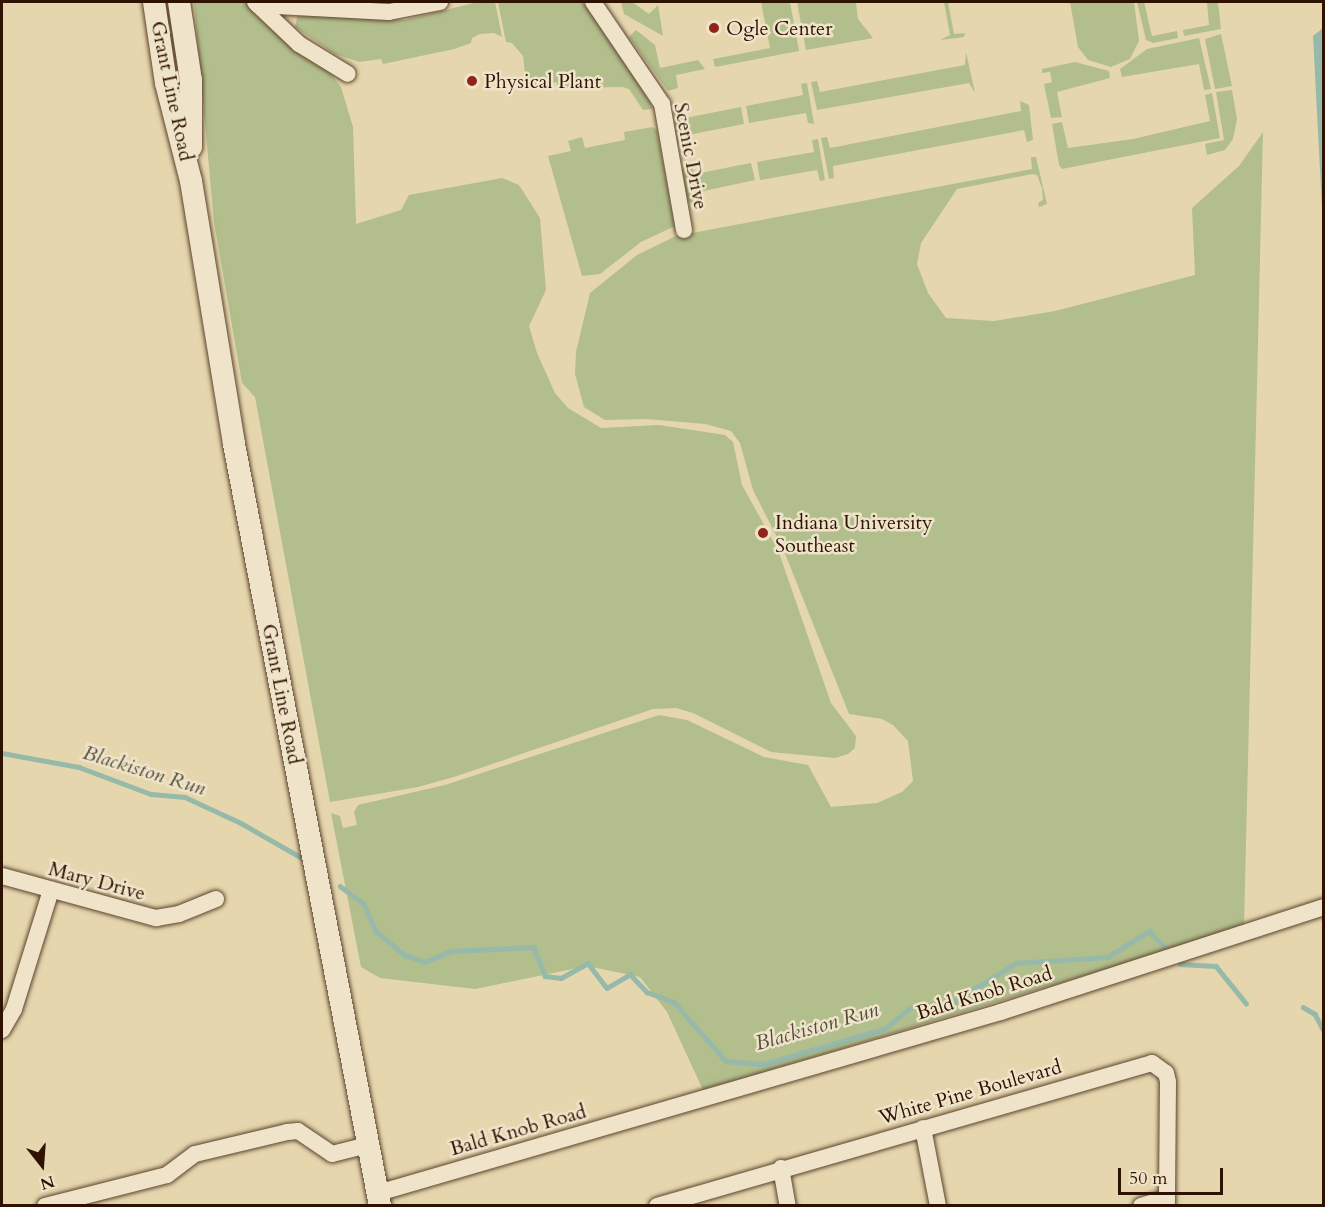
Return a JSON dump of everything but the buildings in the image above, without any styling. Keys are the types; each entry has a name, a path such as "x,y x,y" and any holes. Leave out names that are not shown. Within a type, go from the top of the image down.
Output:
{"main road":[{"name":"Grant Line Road","path":"154,2 166,83 191,181 238,467 379,1199"},
{"name":"Grant Line Road","path":"179,2 191,80 191,181"}],"street":[{"path":"256,3 389,12 440,2"},
{"name":"Scenic Drive","path":"592,2 662,104 684,230"},
{"path":"256,3 299,44 348,74"},
{"name":"Mary Drive","path":"2,876 156,918 179,914 216,899"},
{"path":"2,1030 14,1009 51,890"},
{"name":"Bald Knob Road","path":"379,1199 1001,1011 1323,907"},
{"name":"White Pine Boulevard","path":"657,1206 781,1168 1152,1063 1161,1067 1168,1083 1167,1202"},
{"path":"923,1128 938,1206"},
{"path":"45,1206 167,1175 195,1154 287,1132 298,1131 332,1155 369,1145"},
{"path":"781,1168 788,1206"},
{"path":"1141,1206 1167,1202"}],"green space":[{"path":"194,2 246,2 262,20 331,74 341,87 353,127 356,224 401,210 409,195 502,178 519,185 540,218 546,290 529,326 537,353 555,393 568,408 601,428 659,425 725,435 733,442 742,485 778,550 831,703 856,736 855,748 848,754 835,758 771,752 693,713 676,708 653,709 457,776 418,787 330,802 255,397 242,383 214,222"},
{"path":"478,2 495,2 502,37 494,33 480,34 472,38 471,43 454,49 383,64 381,59 359,62 335,54 295,27 298,14 405,20"},
{"path":"498,2 587,2 649,97 652,109 643,110 629,89 622,87 559,88 556,82 527,90 523,56 512,43 506,42"},
{"path":"621,2 632,2 649,14 658,5 663,36 624,14"},
{"path":"761,2 790,2 799,51 715,67 713,59 770,48"},
{"path":"797,2 856,3 858,19 873,38 806,50"},
{"path":"944,2 948,2 954,34 965,33 964,37 940,40 950,35"},
{"path":"1070,2 1134,2 1139,41 1130,59 1111,67 1088,60 1078,47"},
{"path":"1137,2 1144,2 1152,36 1177,31 1178,38 1153,43 1146,40"},
{"path":"1207,2 1218,2 1221,29 1184,36 1183,30 1209,25"},
{"path":"636,30 655,45 660,68 698,60 705,69 676,75 678,88 668,91 629,37"},
{"path":"1221,34 1232,86 1215,89 1205,39"},
{"path":"1199,38 1211,89 1204,90 1199,64 1122,77 1120,69 1147,49"},
{"path":"966,52 975,93 969,83 817,110 811,82 817,81 820,92 965,65"},
{"path":"1075,62 1109,71 1110,78 1057,92 1062,117 1051,118 1044,84 1052,82 1050,72 1042,73 1042,69"},
{"path":"807,83 814,124 808,123 806,113 749,123 746,106 803,95 801,84"},
{"path":"1232,90 1237,119 1233,139 1225,150 1207,155 1205,144 1224,140 1216,92"},
{"path":"1212,93 1220,138 1062,169 1059,165 1052,124 1062,122 1068,148 1133,139 1210,121 1205,95"},
{"path":"1020,101 1029,105 1033,140 1027,142 1024,130 833,166 834,178 829,179 821,138 827,137 830,148 1021,111"},
{"path":"741,107 744,124 688,135 688,145 684,148 677,144 673,109 681,109 685,118"},
{"path":"652,127 657,130 675,226 641,242 600,274 582,276 548,156 571,151 568,141 582,137 585,148 625,140 624,132"},
{"path":"1263,132 1244,928 703,1090 667,1012 640,977 587,966 475,989 380,978 361,967 331,813 340,816 343,828 357,825 354,812 358,805 445,785 659,715 687,720 764,757 808,765 831,807 877,803 902,792 913,781 908,741 893,725 882,719 849,714 784,551 753,490 740,443 731,431 705,424 647,419 605,420 584,407 575,374 576,352 590,293 637,255 676,236 1032,169 1031,157 1036,157 1047,204 1039,207 1038,203 1043,200 1042,188 1037,175 1032,174 957,189 921,243 917,264 928,293 946,318 994,321 1055,311 1195,275 1192,208 1239,166"},
{"path":"818,139 825,180 820,181 817,170 760,180 757,162 814,152 812,140"},
{"path":"751,163 755,180 699,192 695,204 687,201 682,170 685,164 691,164 695,174"}],"shaded area":[{"path":"1323,28 1323,228 1313,36"}],"waterway":[{"name":"Blackiston Run","path":"2,753 79,767 151,794 185,797 241,823 302,858"},
{"name":"Blackiston Run","path":"340,886 364,904 376,931 405,955 425,962 451,951 534,947 545,976 561,978 588,963 607,988 630,974 647,992 675,1003 726,1061 764,1064 884,1029 911,1007 944,1008 1016,963 1108,957 1149,931 1167,949"},
{"name":"Blackiston Run","path":"1180,964 1216,966 1246,1003"},
{"path":"1303,1007 1315,1014 1324,1031"}],"place":[{"name":"Ogle Center","path":"714,28"},
{"name":"Physical Plant","path":"472,81"},
{"name":"Indiana University Southeast","path":"763,533"}]}
